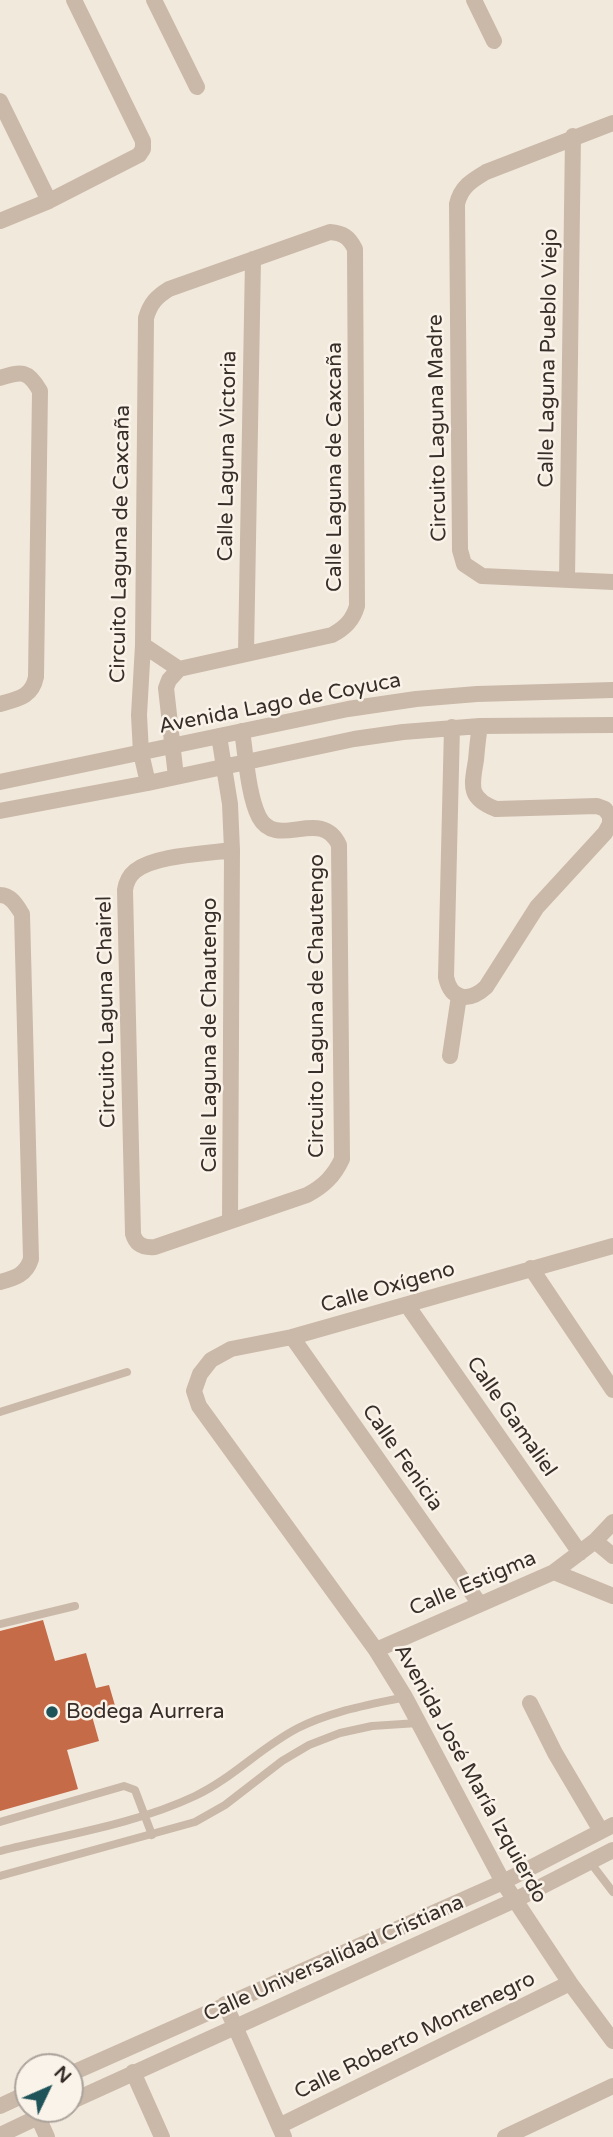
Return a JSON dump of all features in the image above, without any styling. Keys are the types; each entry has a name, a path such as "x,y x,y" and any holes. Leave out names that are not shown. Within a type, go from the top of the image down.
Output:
{"street":[{"path":"0,221 49,201 139,155 143,149 143,141 74,0"},
{"path":"154,0 197,87"},
{"path":"474,0 494,41"},
{"path":"0,101 49,201"},
{"path":"573,136 613,123"},
{"name":"Circuito Laguna Madre","path":"573,136 486,172 468,183 460,192 457,204 460,550 464,564 482,576 613,582"},
{"name":"Calle Laguna Pueblo Viejo","path":"567,580 573,136"},
{"name":"Calle Laguna de Caxcaña","path":"179,669 332,635 350,621 357,606 355,249 343,233 330,232 253,259"},
{"name":"Circuito Laguna de Caxcaña","path":"148,783 141,753 139,715 143,645 146,318 158,295 253,259"},
{"name":"Calle Laguna Victoria","path":"246,653 253,259"},
{"path":"0,378 18,372 24,373 34,380 40,391 36,677 34,687 28,695 0,704"},
{"path":"143,645 179,669 166,688 176,777"},
{"name":"Avenida Lago de Coyuca","path":"0,782 348,709 477,694 613,690"},
{"path":"0,811 354,739 452,727 613,725"},
{"path":"452,727 446,977 452,991 468,998 477,996 486,987 537,907 605,833 610,824 610,816 597,806 496,809 486,805 477,797 471,781 480,726"},
{"name":"Circuito Laguna de Chautengo","path":"137,1243 155,1248 320,1188 330,1180 342,1158 339,845 332,833 321,828 281,831 268,826 259,817 254,803 242,732"},
{"path":"219,736 230,804 232,850"},
{"name":"Calle Laguna de Chautengo","path":"230,1221 232,850"},
{"name":"Circuito Laguna Chairel","path":"137,1243 133,1234 125,890 135,872 155,862 232,850"},
{"path":"0,895 13,901 22,914 31,1259 28,1268 20,1276 0,1282"},
{"path":"450,1056 459,996"},
{"name":"Calle Oxígeno","path":"194,1391 200,1374 211,1360 231,1349 292,1337 613,1246"},
{"path":"531,1268 613,1390"},
{"name":"Calle Gamaliel","path":"407,1305 580,1553"},
{"name":"Calle Fenicia","path":"292,1337 479,1603"},
{"name":"Avenida José María Izquierdo","path":"194,1391 199,1406 376,1650 420,1723 503,1882 570,1983 613,2041"},
{"name":"Calle Estigma","path":"376,1650 554,1572 596,1541 613,1522"},
{"path":"596,1541 613,1556"},
{"path":"554,1572 613,1596"},
{"path":"530,1703 555,1753 607,1828"},
{"name":"Calle Universalidad Cristiana","path":"84,2068 503,1882 607,1828"},
{"name":"Calle Universalidad Cristiana","path":"84,2095 515,1900 613,1850"},
{"name":"Calle Roberto Montenegro","path":"281,2132 570,1983"},
{"path":"225,2004 281,2132"},
{"path":"133,2072 162,2137"},
{"path":"505,2137 613,2086"},
{"path":"0,2135 25,2123"}],"lane":[{"path":"0,1412 127,1372"},
{"path":"0,1625 75,1606"},
{"path":"0,1851 144,1815 197,1795 228,1778 296,1729 325,1716 405,1697"},
{"path":"0,1876 195,1822 225,1805 282,1761 309,1745 340,1733 372,1726 420,1723"},
{"path":"0,1822 124,1786 135,1790 152,1835"},
{"path":"590,1862 613,1892"}],"building":[{"name":"Bodega Aurrera","path":"43,1620 55,1661 86,1653 96,1688 109,1685 116,1709 92,1716 99,1741 67,1750 78,1789 0,1811 0,1631"}],"place":[{"name":"Bodega Aurrera","path":"52,1712"}]}
